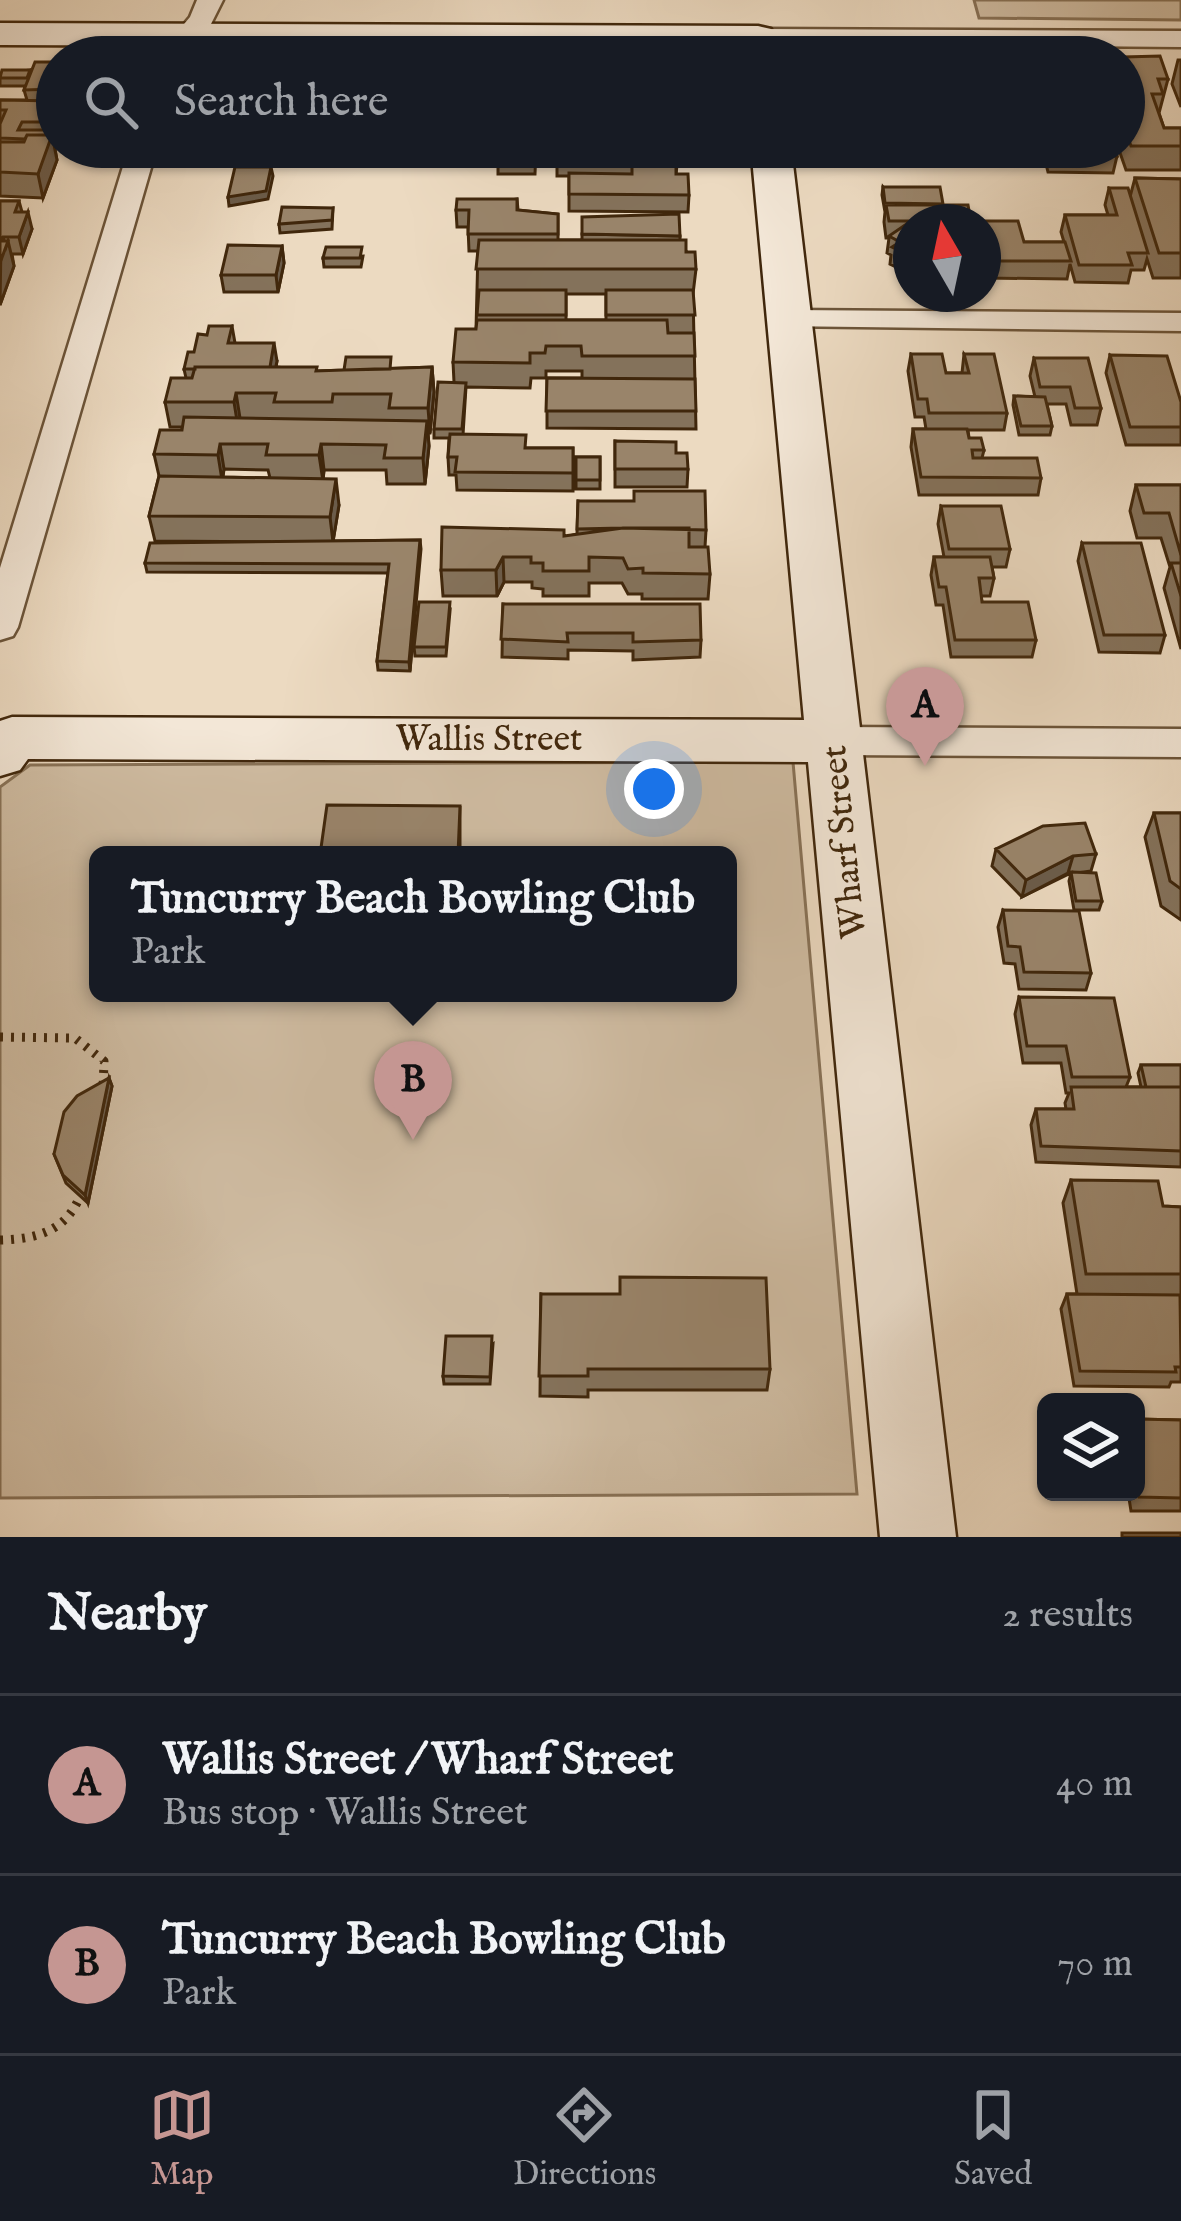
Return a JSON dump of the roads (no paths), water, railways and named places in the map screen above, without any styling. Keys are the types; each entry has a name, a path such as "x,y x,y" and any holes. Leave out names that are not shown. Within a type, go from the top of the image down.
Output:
{"street":[{"path":"190,36 204,23 210,0"},
{"path":"0,34 36,36"},
{"path":"1145,40 1181,39"},
{"path":"0,627 136,168"},
{"name":"Wharf Street","path":"773,168 918,1537"},
{"path":"790,319 1181,322"},
{"name":"Wallis Street","path":"6,733 1181,743"}],"place":[{"name":"Wallis Street / Wharf Street","path":"925,766"},
{"name":"Tuncurry Beach Bowling Club","path":"413,1140"}]}
